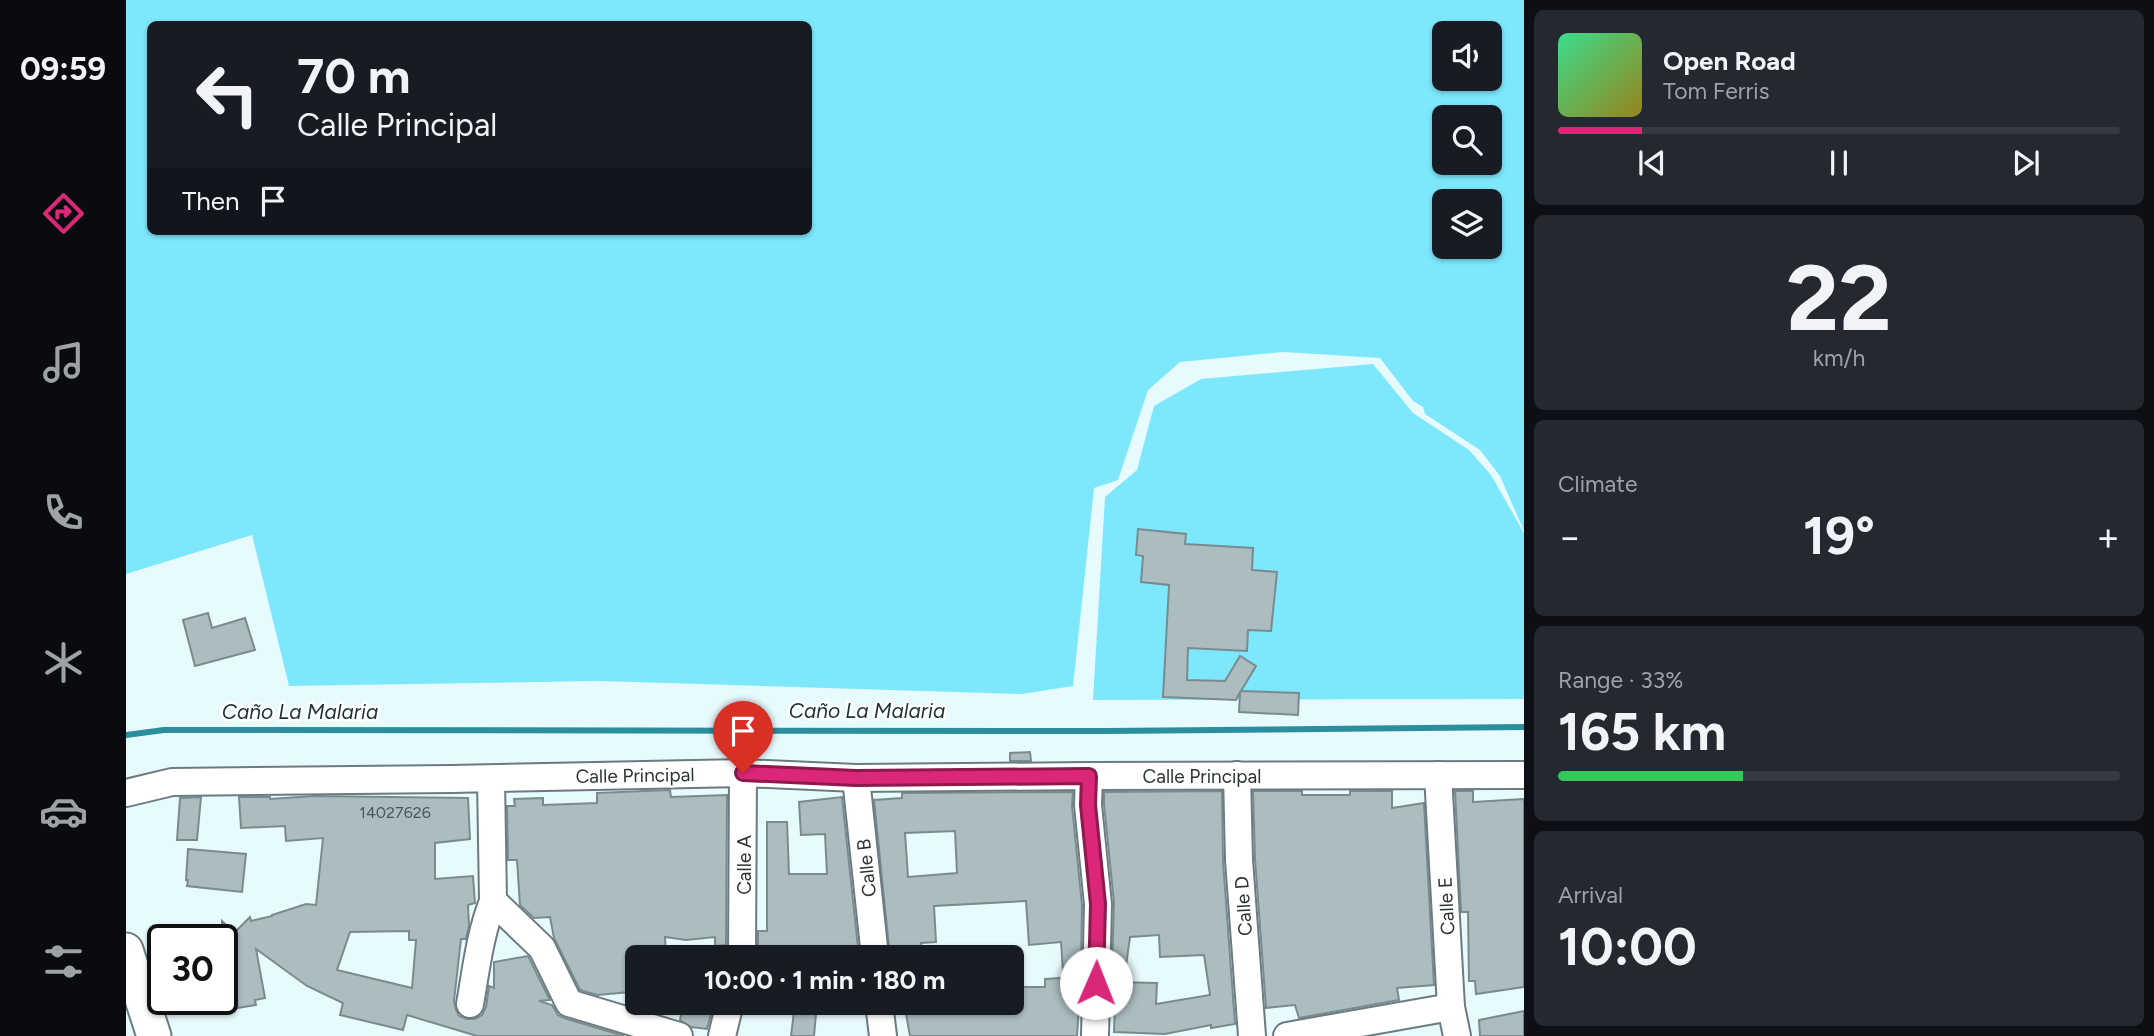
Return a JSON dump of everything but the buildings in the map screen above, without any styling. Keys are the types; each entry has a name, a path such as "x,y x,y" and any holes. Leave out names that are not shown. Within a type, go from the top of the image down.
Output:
{"main road":[{"path":"126,950 154,1036"}],"street":[{"name":"Calle Principal","path":"126,793 173,782 743,773 856,778 1524,775"},
{"name":"Calle A","path":"743,773 744,945"},
{"name":"Calle D","path":"1237,775 1239,860 1252,1036"},
{"name":"Calle E","path":"1438,775 1451,1007 1457,1036"},
{"path":"1089,776 1088,805 1098,904 1095,1036"},
{"name":"Calle B","path":"856,778 874,945"},
{"path":"470,1004 485,927 493,901 491,779"},
{"path":"493,901 542,948 569,1003 679,1036"},
{"path":"1287,1036 1451,1007"},
{"path":"722,1036 727,1015"},
{"path":"880,1015 883,1036"}],"shaded area":[{"path":"126,0 1524,0 1524,531 1500,476 1480,450 1425,414 1423,407 1413,401 1380,358 1283,352 1180,362 1148,390 1118,480 1094,488 1073,686 1022,694 600,681 289,686 252,535 126,574"},
{"path":"1373,364 1413,413 1469,450 1491,475 1524,533 1524,699 1093,700 1105,497 1137,470 1154,406 1201,379"}],"waterway":[{"name":"Caño La Malaria","path":"126,735 164,730 1107,731 1524,727"}],"route":[{"path":"743,773 856,778 1089,776 1088,805 1098,904 1096,983"}]}
